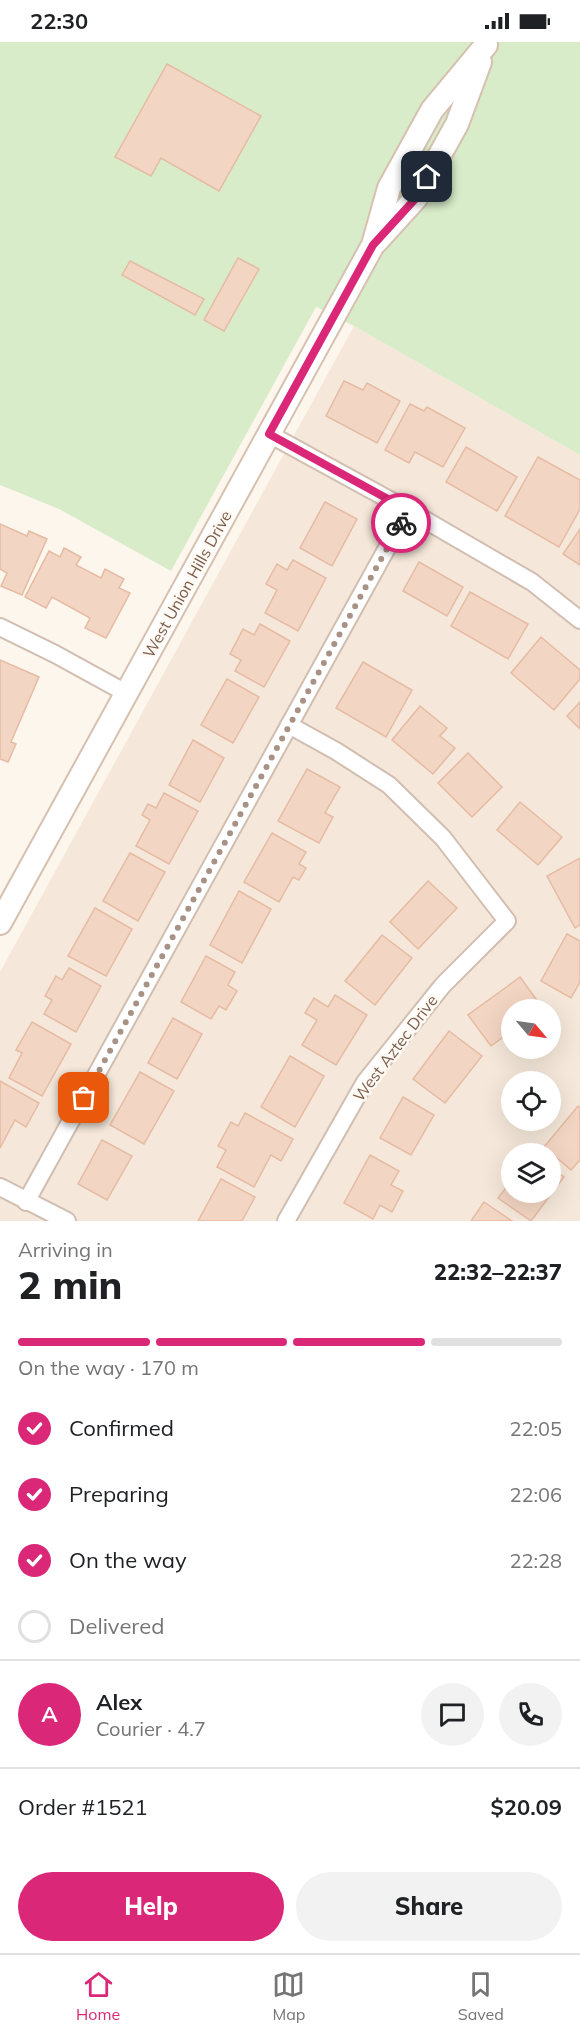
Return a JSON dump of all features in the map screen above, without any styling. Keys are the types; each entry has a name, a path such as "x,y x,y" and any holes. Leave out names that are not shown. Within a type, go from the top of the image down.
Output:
{"main road":[{"name":"West Union Hills Drive","path":"0,923 373,245 416,198 457,124 486,44"}],"street":[{"path":"269,434 408,510 532,582 580,620"},
{"path":"26,1202 408,510"},
{"path":"0,627 56,654 126,693"},
{"name":"West Aztec Drive","path":"286,1221 365,1082 443,985 507,921 443,838 389,785 290,725"},
{"path":"0,1187 68,1221"}],"shaded area":[{"path":"354,326 580,455 580,1221 0,1221 0,972"}],"green space":[{"path":"0,42 580,42 580,455 354,326 316,307 171,571 59,509 0,485"}],"building":[{"path":"167,64 261,116 219,191 161,158 151,176 115,157"},
{"path":"238,258 259,269 224,331 204,320"},
{"path":"130,261 204,299 195,315 122,275"},
{"path":"344,381 363,390 367,383 400,401 377,443 326,416"},
{"path":"410,404 424,411 427,407 465,428 443,467 415,452 409,463 385,450"},
{"path":"466,447 517,477 497,511 446,482"},
{"path":"538,457 580,480 580,509 559,547 505,516"},
{"path":"325,502 357,519 332,566 300,548"},
{"path":"0,524 27,536 29,531 47,539 22,595 1,586 7,573 0,569"},
{"path":"580,529 580,565 563,554"},
{"path":"64,548 81,557 76,565 101,578 105,569 124,579 119,588 130,593 106,638 85,628 90,618 52,597 46,608 25,597 49,551 60,557"},
{"path":"293,560 326,578 298,631 265,613 277,590 266,584 277,564 287,570"},
{"path":"419,562 463,587 447,616 403,591"},
{"path":"470,592 528,624 508,659 451,626"},
{"path":"260,624 290,641 264,687 235,671 241,660 230,654 243,629 254,635"},
{"path":"541,637 580,670 580,679 554,710 511,673"},
{"path":"0,660 39,677 11,742 16,744 8,762 0,759"},
{"path":"363,662 412,690 386,737 336,708"},
{"path":"227,679 259,697 233,743 201,725"},
{"path":"580,702 580,729 567,716"},
{"path":"420,706 447,728 440,736 455,748 433,774 392,740"},
{"path":"193,740 224,758 200,802 169,785"},
{"path":"468,753 502,787 472,817 438,783"},
{"path":"307,769 340,787 325,813 333,817 319,843 278,821"},
{"path":"164,793 198,811 169,864 136,846 150,820 142,815 148,804 156,808"},
{"path":"520,802 562,837 538,865 497,830"},
{"path":"272,833 306,852 299,864 306,868 299,880 293,877 279,902 244,882"},
{"path":"130,853 165,872 138,921 103,901"},
{"path":"580,858 580,925 575,928 547,876"},
{"path":"428,881 457,908 418,949 390,922"},
{"path":"239,891 271,909 242,963 210,945"},
{"path":"95,908 132,929 106,976 68,956"},
{"path":"567,934 580,941 580,982 571,998 541,981"},
{"path":"382,935 412,958 375,1005 345,981"},
{"path":"206,956 235,972 228,985 237,991 226,1010 219,1006 211,1019 181,1002"},
{"path":"69,968 101,986 76,1032 44,1014 52,1000 45,996 56,976 62,980"},
{"path":"520,977 536,999 501,999 501,1039 491,1046 468,1015"},
{"path":"335,995 367,1015 336,1065 302,1045 317,1020 305,1013 314,998 328,1007"},
{"path":"173,1018 202,1034 177,1079 148,1063"},
{"path":"32,1022 71,1044 42,1096 9,1078 22,1053 16,1050"},
{"path":"449,1031 482,1056 445,1103 413,1079"},
{"path":"290,1056 324,1076 295,1127 261,1107"},
{"path":"140,1072 174,1091 144,1144 110,1125"},
{"path":"0,1081 39,1103 26,1127 15,1120 0,1148"},
{"path":"403,1097 434,1115 411,1155 380,1138"},
{"path":"578,1106 580,1108 580,1160 571,1170 561,1161 561,1143 547,1143 557,1131 561,1131 561,1126"},
{"path":"245,1113 293,1139 281,1161 271,1155 254,1187 217,1167 226,1150 218,1146 231,1122 238,1126"},
{"path":"102,1140 132,1156 107,1200 78,1184"},
{"path":"370,1155 399,1171 391,1185 403,1191 392,1212 380,1205 373,1219 344,1203"},
{"path":"221,1179 255,1197 242,1221 198,1221"},
{"path":"484,1202 512,1221 471,1221"},
{"path":"505,1203 544,1203 531,1221"}],"way so far":[{"path":"84,1098 401,523"}],"route":[{"path":"401,523 408,510 269,434 373,245 416,198 427,177"}]}
